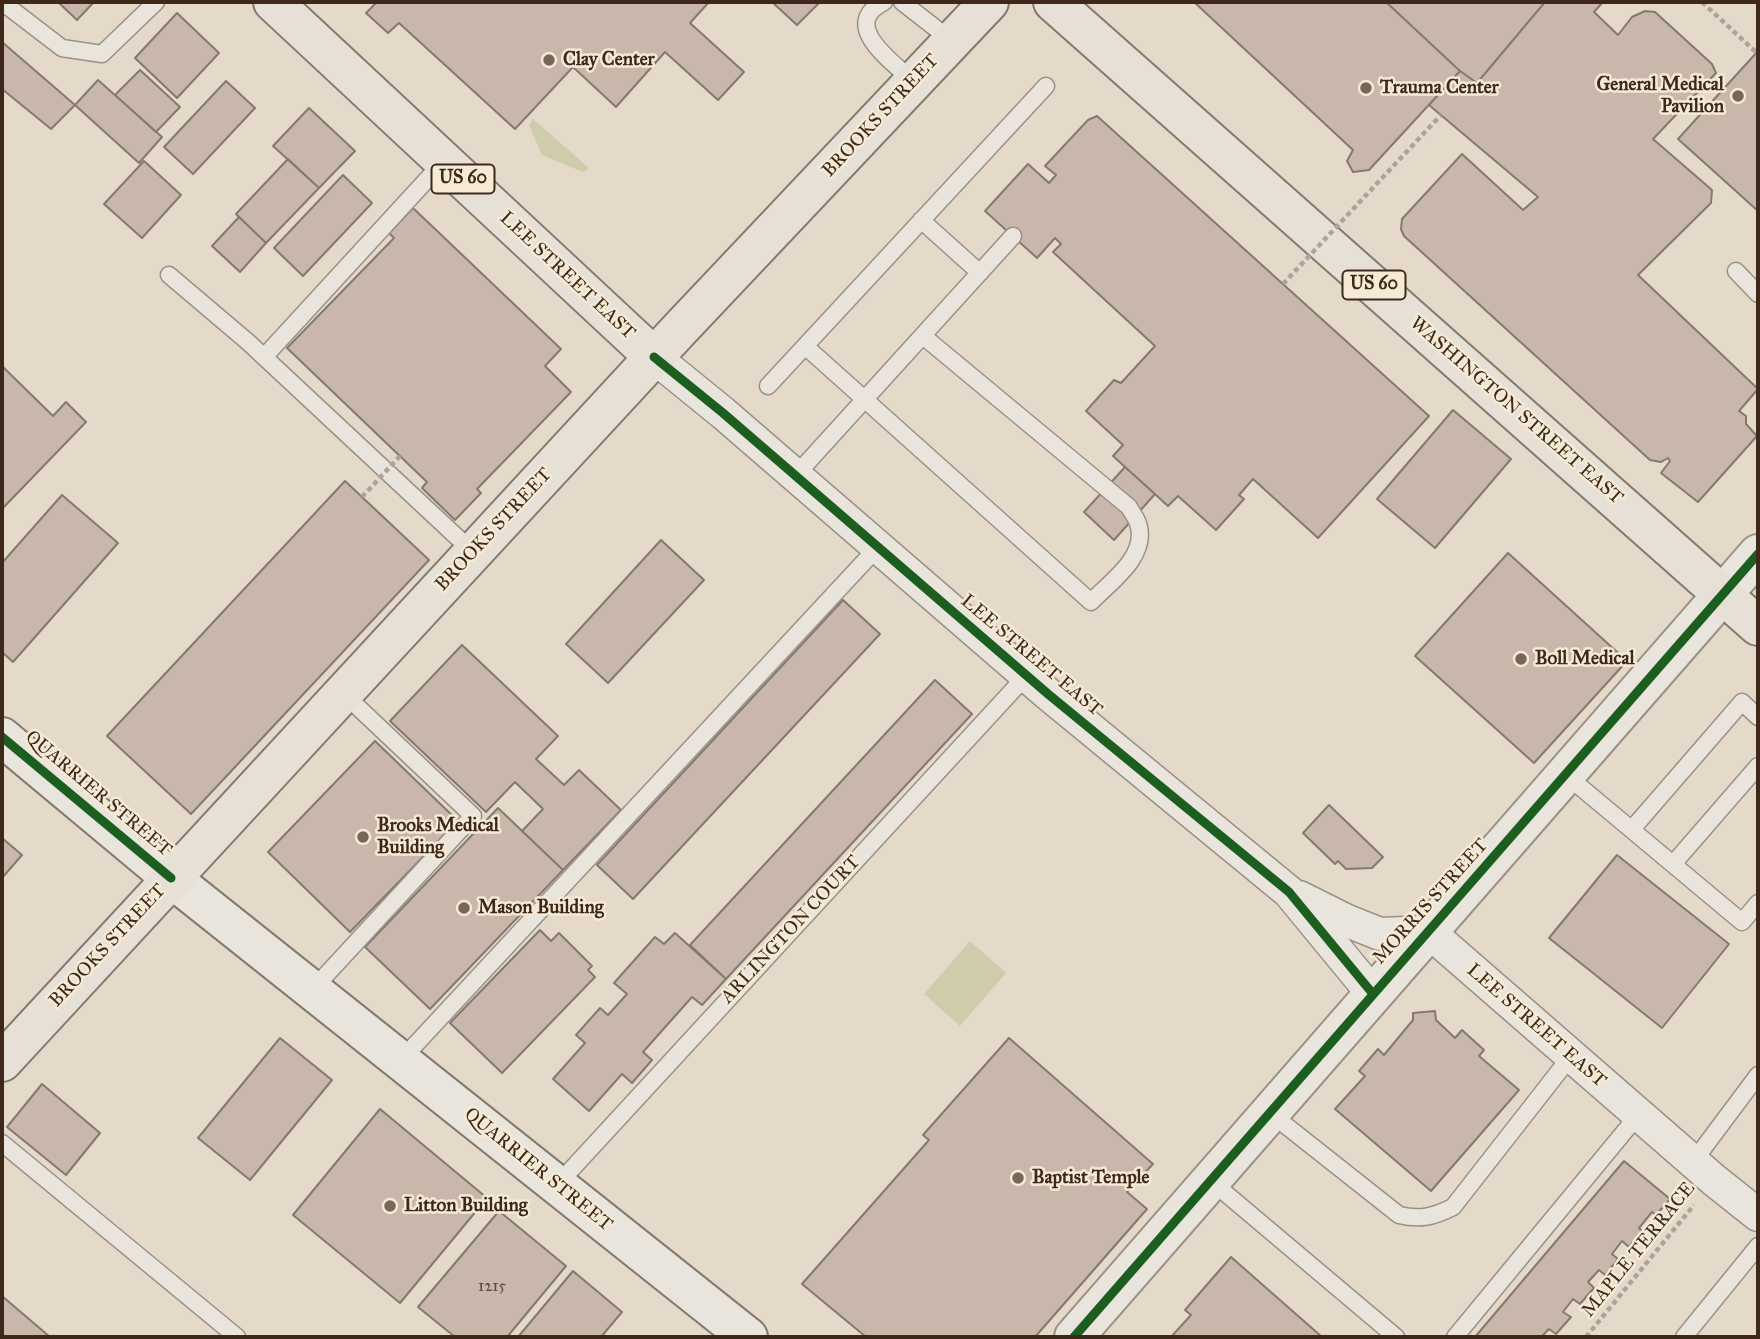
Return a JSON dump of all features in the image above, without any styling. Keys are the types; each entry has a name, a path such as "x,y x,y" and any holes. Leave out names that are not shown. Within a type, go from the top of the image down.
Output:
{"main road":[{"name":"LEE STREET EAST","path":"272,2 654,357"},
{"name":"BROOKS STREET","path":"2,1062 654,357 989,2"},
{"name":"WASHINGTON STREET EAST","path":"1053,2 1724,593 1758,626"}],"street":[{"name":"LEE STREET EAST","path":"654,357 1026,676 1289,892 1373,994"},
{"name":"MORRIS STREET","path":"1074,1337 1758,554"},
{"name":"QUARRIER STREET","path":"2,737 171,878 748,1337"},
{"name":"LEE STREET EAST","path":"1289,892 1380,934 1429,932 1758,1215"}],"lane":[{"path":"2,2 62,48 102,54 156,2"},
{"path":"884,2 875,6 866,21 870,41 914,82"},
{"path":"902,2 952,41"},
{"path":"768,386 1046,86"},
{"path":"264,357 444,162"},
{"path":"921,220 980,273"},
{"path":"795,476 1013,236"},
{"path":"1735,271 1758,294"},
{"path":"169,275 264,357 473,552"},
{"path":"805,346 1091,602 1136,555 1139,526 1129,507 923,336"},
{"path":"401,1060 877,548"},
{"name":"ARLINGTON COURT","path":"556,1185 1026,676"},
{"path":"313,989 474,816 343,693"},
{"path":"1632,829 1742,702 1758,717"},
{"path":"1673,864 1758,766"},
{"path":"1566,775 1742,922 1758,903"},
{"path":"1270,1113 1399,1215 1415,1219 1434,1216 1453,1207 1571,1056"},
{"path":"1704,1171 1758,1075"},
{"path":"1455,1337 1639,1114"},
{"path":"2,1143 237,1337"},
{"path":"1211,1181 1396,1337"},
{"path":"1685,1337 1758,1247"}],"path":[{"path":"1702,2 1757,53"},
{"path":"1283,284 1440,115"},
{"path":"362,497 400,456"}],"shaded area":[{"path":"533,119 589,168 583,172 542,155 529,125"},
{"path":"970,941 1006,973 960,1026 924,994"}],"building":[{"path":"58,2 94,2 77,20"},
{"name":"Clay Center","path":"377,2 709,2 690,23 744,72 718,100 665,52 616,107 573,67 515,129 399,23 388,33 366,13"},
{"path":"772,2 820,2 797,25"},
{"name":"Trauma Center","path":"1194,2 1386,2 1460,71 1369,170 1353,172 1347,161 1353,150"},
{"path":"1386,2 1545,2 1477,83 1460,71"},
{"path":"1545,2 1603,2 1594,12 1618,35 1632,17 1645,11 1655,12 1712,64 1716,73 1653,139 1712,190 1711,203 1638,275 1758,389 1739,411 1746,416 1746,424 1757,436 1698,502 1661,473 1670,461 1668,458 1661,462 1650,460 1404,236 1401,229 1402,219 1462,154 1523,210 1538,197 1429,105 1460,71 1477,83"},
{"path":"177,13 219,53 177,98 135,58"},
{"path":"2,42 75,105 51,129 2,89"},
{"name":"General Medical Pavilion","path":"1758,51 1758,211 1678,139"},
{"path":"140,70 180,107 156,132 115,95"},
{"path":"98,80 162,137 139,163 75,105"},
{"path":"226,81 255,108 193,174 164,147"},
{"path":"309,108 355,151 319,188 273,146"},
{"path":"1097,116 1429,416 1318,538 1253,479 1239,495 1244,499 1216,530 1178,496 1168,506 1113,456 1123,445 1086,411 1114,380 1121,383 1155,346 1053,252 1061,244 1055,238 1037,258 985,211 1028,164 1049,183 1056,175 1045,166 1088,120"},
{"path":"288,159 319,188 266,243 236,214"},
{"path":"144,161 181,195 142,238 104,204"},
{"path":"343,175 372,203 303,276 274,248"},
{"path":"413,208 561,349 545,366 571,392 477,489 481,493 455,520 422,488 427,482 287,348 394,238 389,233"},
{"path":"239,217 266,243 240,272 212,246"},
{"path":"2,366 53,416 66,402 86,422 2,509"},
{"path":"1453,410 1511,459 1435,548 1377,499"},
{"path":"1125,467 1155,494 1114,540 1084,512"},
{"path":"345,481 429,560 191,814 107,736"},
{"path":"62,495 118,543 13,662 2,652 2,563"},
{"path":"661,540 704,580 608,683 566,644"},
{"name":"Boll Medical","path":"1508,553 1627,661 1534,763 1415,656"},
{"path":"843,600 880,634 633,899 597,865"},
{"path":"462,645 558,736 536,759 564,785 579,770 621,810 563,870 522,831 543,809 515,782 486,812 390,721"},
{"path":"935,680 972,714 726,979 690,945"},
{"name":"Brooks Medical Building","path":"375,741 458,821 350,932 268,852"},
{"path":"1329,805 1383,857 1372,868 1346,869 1338,861 1335,864 1303,833"},
{"name":"Mason Building","path":"498,808 563,870 430,1009 365,947"},
{"path":"2,838 22,855 2,878"},
{"path":"1617,855 1729,944 1662,1028 1549,938"},
{"path":"540,930 551,941 559,933 592,966 588,970 595,977 502,1073 450,1023"},
{"path":"675,933 726,979 702,1005 692,997 643,1052 652,1060 632,1083 622,1074 589,1111 553,1079 585,1043 576,1035 600,1008 608,1015 627,994 614,983 655,937 664,944"},
{"path":"1435,1011 1436,1020 1455,1038 1462,1030 1484,1050 1479,1056 1519,1090 1431,1191 1335,1109 1365,1076 1359,1071 1378,1049 1384,1055 1413,1020 1413,1013"},
{"path":"280,1038 332,1080 250,1180 198,1138"},
{"name":"Baptist Temple","path":"1009,1038 1153,1164 1127,1192 1147,1209 1035,1337 866,1337 802,1284 929,1140 923,1135"},
{"path":"42,1084 100,1133 66,1175 7,1127"},
{"name":"Litton Building","path":"380,1109 487,1198 400,1303 293,1215"},
{"path":"1624,1161 1670,1199 1656,1215 1652,1212 1629,1247 1622,1241 1612,1254 1618,1259 1605,1275 1599,1270 1588,1282 1594,1288 1580,1304 1573,1299 1563,1312 1571,1317 1556,1334 1549,1329 1541,1337 1475,1337"},
{"path":"499,1211 566,1266 507,1337 455,1337 418,1307"},
{"path":"1231,1257 1322,1337 1171,1337 1191,1315 1185,1310"},
{"path":"573,1271 622,1312 601,1337 518,1337"},
{"path":"2,1296 50,1337 2,1337"}],"cycle path":[{"path":"654,357 723,413 1048,694 1289,892 1373,994"},
{"path":"1074,1337 1758,554"},
{"path":"2,737 171,878"}],"place":[{"name":"Clay Center","path":"549,60"},
{"name":"Trauma Center","path":"1366,88"},
{"name":"General Medical Pavilion","path":"1738,96"},
{"name":"Boll Medical","path":"1521,659"},
{"name":"Brooks Medical Building","path":"363,837"},
{"name":"Mason Building","path":"464,908"},
{"name":"Baptist Temple","path":"1018,1178"},
{"name":"Litton Building","path":"390,1206"}]}
